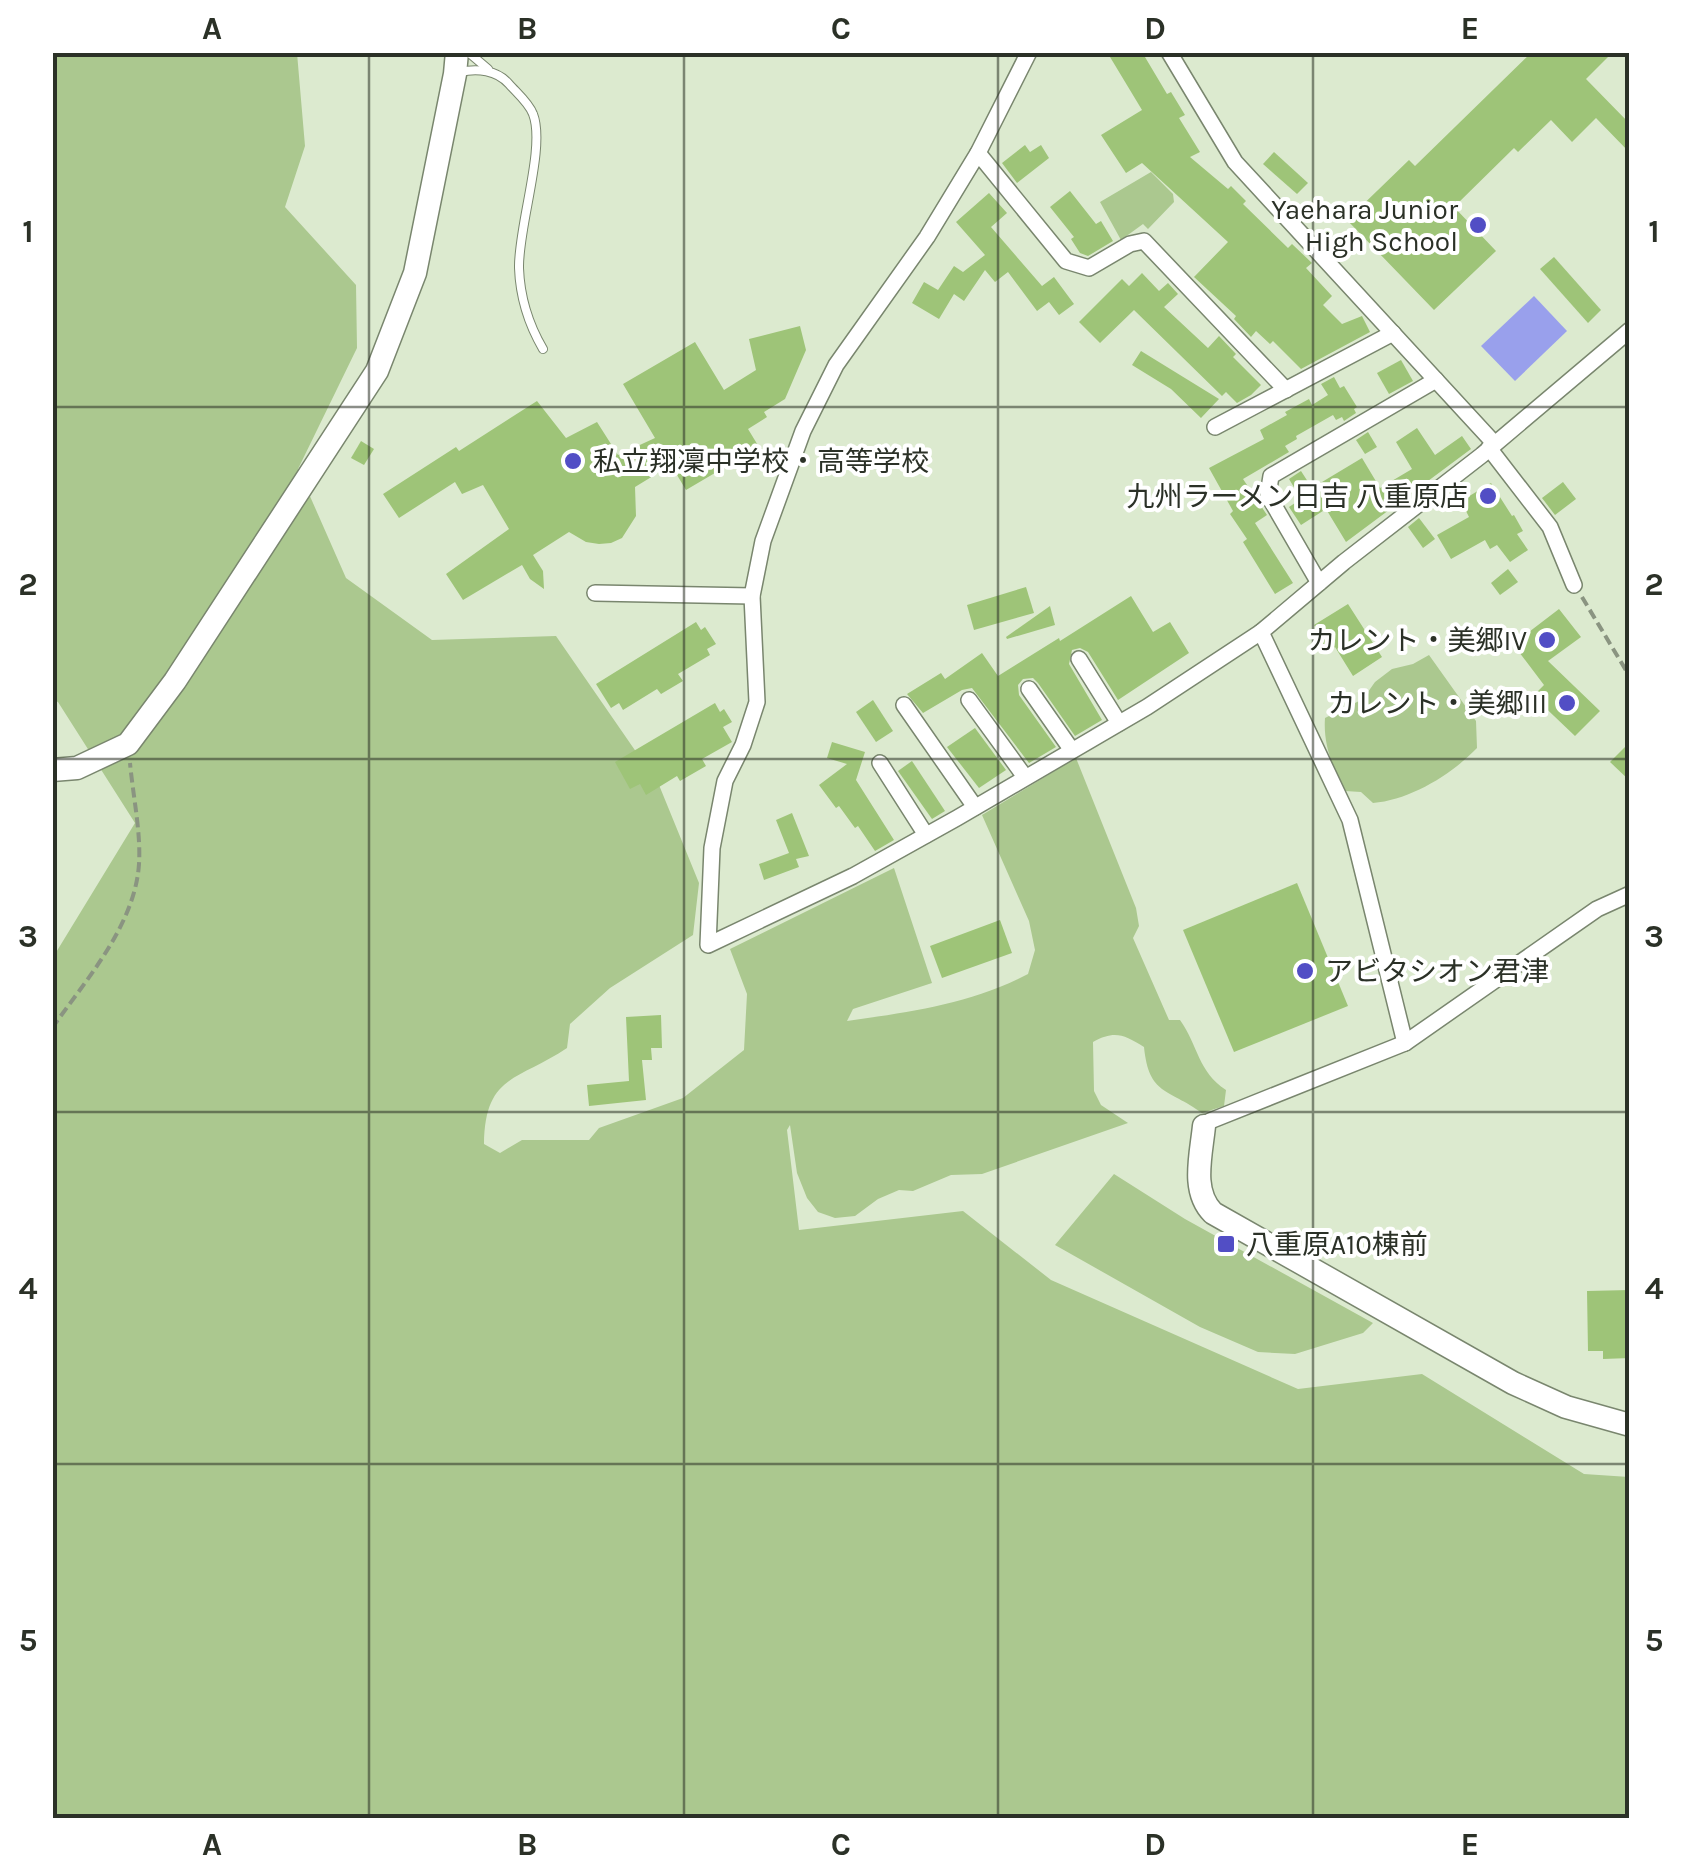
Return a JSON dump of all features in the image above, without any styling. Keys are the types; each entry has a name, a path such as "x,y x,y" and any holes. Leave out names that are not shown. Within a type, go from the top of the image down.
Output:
{"street":[{"path":"1029,52 978,152 927,237 836,364 803,431 769,523 752,596 757,702 743,745 725,781 712,848 708,946 926,835 1119,723 1261,632 1630,330"},
{"path":"1169,52 1235,162 1492,446 1550,527 1574,585"},
{"path":"52,770 77,768 128,744 175,681 377,371 415,273 456,63"},
{"path":"978,152 1066,261 1089,268 1144,240 1286,390"},
{"path":"1215,428 1393,334"},
{"path":"1319,583 1268,495 1271,476 1436,380"},
{"path":"595,593 752,596"},
{"path":"1261,632 1350,820 1405,1044"},
{"path":"1079,659 1119,723"},
{"path":"1029,689 1071,749"},
{"path":"969,700 1025,777"},
{"path":"904,705 975,807"},
{"path":"880,764 926,835"},
{"path":"1630,894 1597,910 1405,1044 1210,1121 1204,1126 1199,1187 1203,1203 1213,1214 1513,1383 1566,1407 1630,1426"}],"lane":[{"path":"468,52 493,74"},
{"path":"456,63 464,70 503,76 533,113 536,132 519,272 528,317 543,349"}],"path":[{"path":"1574,585 1630,677"},
{"path":"52,1028 112,942 129,905 139,865 128,744"}],"green space":[{"path":"53,53 297,53 305,146 285,207 356,285 357,348 298,469 346,578 432,640 556,636 659,785 699,883 693,935 610,988 570,1024 567,1048 507,1082 490,1104 484,1144 500,1153 522,1140 589,1140 599,1128 683,1098 744,1050 747,994 730,949 894,868 932,983 853,1009 847,1021 962,1000 1028,974 1035,950 1029,921 982,815 1076,758 1136,908 1139,926 1133,938 1169,1020 1180,1020 1204,1067 1226,1090 1224,1106 1202,1113 1170,1094 1150,1074 1144,1047 1125,1037 1107,1036 1093,1042 1094,1091 1101,1105 1128,1123 982,1174 951,1175 913,1191 899,1190 855,1216 835,1218 818,1212 807,1198 797,1173 790,1125 787,1130 799,1230 963,1211 1051,1280 1298,1389 1422,1374 1584,1474 1629,1477 1629,1818 53,1818 52,959 135,823 58,702 53,700"},
{"path":"1151,172 1173,194 1174,202 1148,229 1143,224 1121,240 1100,202"},
{"path":"1429,655 1476,721 1477,748 1455,768 1401,797 1373,803 1361,792 1345,791 1330,756 1325,718 1363,699 1375,682 1392,669"},
{"path":"1114,1174 1185,1219 1373,1323 1363,1333 1295,1354 1258,1352 1200,1327 1055,1245"}],"water":[{"path":"1534,296 1567,331 1515,381 1481,346"}],"building":[{"path":"1107,52 1142,52 1167,94 1171,92 1185,115 1179,118 1200,152 1190,157 1228,189 1231,186 1246,201 1243,204 1288,248 1292,244 1312,263 1306,268 1332,296 1323,305 1342,324 1362,316 1370,332 1301,369 1273,341 1270,344 1256,331 1251,337 1234,319 1236,316 1194,277 1228,242 1142,163 1126,173 1101,135 1142,110"},
{"path":"1532,52 1613,52 1586,79 1630,124 1630,153 1596,118 1572,142 1551,120 1518,152 1514,148 1454,207 1496,251 1434,310 1347,220 1409,160 1415,166"},
{"path":"1025,145 1030,152 1041,145 1049,158 1017,183 1002,163"},
{"path":"1274,152 1308,183 1297,194 1263,164"},
{"path":"1070,191 1096,224 1101,221 1113,241 1088,256 1080,253 1071,239 1074,237 1050,207"},
{"path":"989,193 1007,213 991,227 1042,286 1054,277 1074,304 1059,315 1049,302 1037,311 1008,272 995,282 985,270 964,301 954,294 939,319 912,303 924,282 938,290 954,266 963,272 985,255 956,222"},
{"path":"1554,257 1601,310 1588,323 1540,269"},
{"path":"1142,273 1159,291 1168,283 1178,294 1164,307 1208,348 1219,336 1236,354 1233,357 1261,385 1251,395 1237,403 1226,392 1222,396 1134,310 1100,343 1079,322 1122,279 1129,286"},
{"path":"800,326 806,350 785,399 764,412 767,417 748,429 759,447 686,490 671,465 635,487 636,516 622,538 599,544 569,532 533,555 543,571 544,589 530,579 522,565 463,600 446,574 509,529 483,485 462,494 455,482 399,518 383,494 537,401 566,438 597,422 618,455 655,438 623,384 695,342 724,390 756,370 749,339"},
{"path":"1141,351 1219,399 1201,418 1171,389 1132,365"},
{"path":"1401,360 1413,381 1389,394 1377,373"},
{"path":"1334,377 1357,407 1356,413 1344,421 1333,415 1296,436 1285,446 1289,452 1243,479 1267,515 1255,523 1293,583 1275,594 1243,542 1247,539 1230,514 1233,511 1209,468 1264,439 1260,430 1287,415 1285,412 1309,399 1312,405 1328,395 1321,384"},
{"path":"1417,428 1435,455 1462,436 1471,449 1346,542 1326,509 1301,525 1289,507 1301,499 1289,479 1301,471 1312,488 1362,458 1380,488 1412,469 1396,442"},
{"path":"1368,432 1377,447 1365,454 1356,440"},
{"path":"361,441 374,449 364,465 351,458"},
{"path":"1563,482 1576,499 1555,515 1542,498"},
{"path":"1491,483 1523,531 1517,534 1528,550 1510,562 1497,545 1490,549 1485,540 1451,559 1437,535 1469,517 1461,501"},
{"path":"1419,518 1435,539 1423,548 1408,527"},
{"path":"1508,569 1518,582 1500,595 1491,583"},
{"path":"1026,587 1034,613 974,630 967,605"},
{"path":"1131,596 1153,632 1170,622 1189,653 1118,700 1088,652 1072,650 1069,664 1102,720 1075,736 1038,683 1033,678 1023,679 1018,685 1019,695 1056,747 1029,763 972,688 923,713 907,694 941,673 945,679 982,653 998,676"},
{"path":"1348,604 1382,657 1353,676 1335,647 1326,653 1314,636 1319,633 1314,625"},
{"path":"1050,606 1055,625 1007,639 1006,637"},
{"path":"1559,609 1581,637 1548,661 1600,711 1575,736 1533,696 1544,685 1513,644"},
{"path":"696,622 701,630 705,627 716,644 707,649 710,655 678,674 683,681 661,694 657,689 623,710 619,703 611,708 596,684"},
{"path":"873,700 893,731 876,742 856,712"},
{"path":"715,703 732,722 723,727 732,742 702,759 706,766 680,781 677,776 646,795 640,784 630,789 615,762"},
{"path":"975,728 1006,770 979,788 947,747"},
{"path":"832,742 865,752 856,780 894,840 875,851 858,826 855,828 819,785 847,764 827,758"},
{"path":"1630,742 1630,781 1610,762"},
{"path":"912,761 945,811 932,819 898,771"},
{"path":"792,813 809,856 796,859 799,867 764,880 759,864 789,853 776,820"},
{"name":"アビタシオン君津","path":"1297,883 1348,1006 1234,1052 1183,930"},
{"path":"1000,920 1012,953 942,978 930,946"},
{"path":"661,1015 662,1048 651,1048 652,1060 642,1060 646,1100 589,1106 587,1085 629,1081 626,1017"},
{"path":"1630,1290 1630,1358 1603,1359 1603,1351 1588,1351 1587,1291"}],"place":[{"name":"Yaehara Junior High School","path":"1478,225"},
{"name":"私立翔凜中学校・高等学校","path":"573,461"},
{"name":"九州ラーメン日吉 八重原店","path":"1488,496"},
{"name":"カレント・美郷IV","path":"1547,640"},
{"name":"カレント・美郷III","path":"1567,703"},
{"name":"アビタシオン君津","path":"1305,971"},
{"name":"八重原A10棟前","path":"1226,1244"}]}
